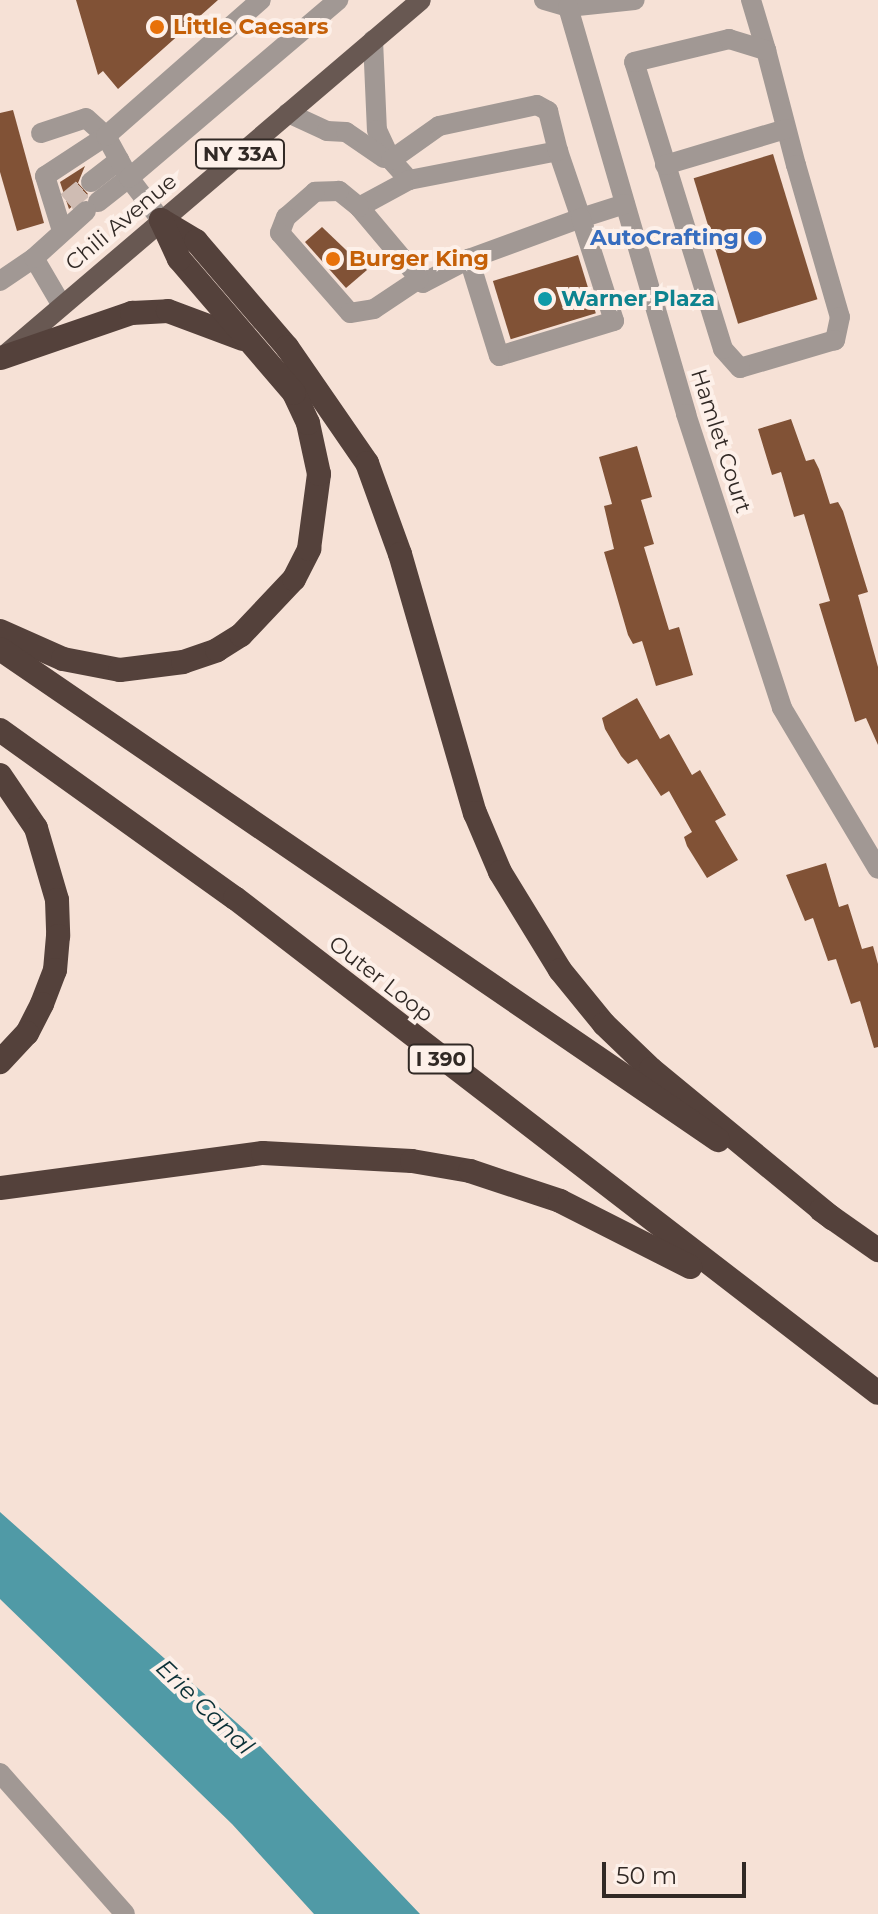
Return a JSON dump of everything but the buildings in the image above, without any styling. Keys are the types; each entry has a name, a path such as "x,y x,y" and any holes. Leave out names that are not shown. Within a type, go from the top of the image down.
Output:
{"highway":[{"path":"0,631 63,659 120,670 153,669 217,650 269,609 309,549 319,474 308,423 294,393 179,259 161,220"},
{"path":"161,220 196,241 287,347 367,463 400,554 475,813 500,872 560,970 604,1024 651,1069 833,1219"},
{"path":"0,358 132,313 168,311 194,317 249,342"},
{"path":"0,649 878,1250"},
{"name":"Outer Loop","path":"0,730 235,898 751,1300 878,1393"},
{"path":"0,775 36,828 57,900 58,936 55,970 42,1004 27,1033 0,1062"},
{"path":"0,1188 263,1153 341,1153 412,1161 470,1171 560,1201 751,1300"}],"main road":[{"name":"Chili Avenue","path":"0,358 421,0"}],"street":[{"path":"62,231 62,206 45,176 106,136 261,0"},
{"path":"0,281 34,258 124,169 338,0"},
{"path":"544,0 568,7 635,0"},
{"path":"751,0 766,50 786,129 840,317 835,340 740,368 723,349 634,62 729,39 766,50"},
{"name":"Hamlet Court","path":"568,7 686,414 782,708 878,869"},
{"path":"373,40 374,114 391,160"},
{"path":"391,160 439,126 537,105 548,111 558,151 614,321 499,356 469,259"},
{"path":"288,113 327,131 346,132 391,160 409,180"},
{"path":"41,133 86,118 106,136 124,169 161,220"},
{"path":"665,165 786,129"},
{"path":"359,207 409,180 558,151"},
{"path":"419,279 374,309 350,313 280,233 286,217 315,192 339,191 359,207 423,283 469,259 625,204"},
{"path":"34,258 61,304"},
{"path":"0,1773 125,1914"}],"water":[{"name":"Erie Canal","path":"0,1512 246,1731 420,1914 314,1914 232,1824 0,1599"}],"tunnel":[{"path":"67,202 91,182"}],"place":[{"name":"Little Caesars","path":"157,27"},
{"name":"AutoCrafting","path":"755,238"},
{"name":"Burger King","path":"333,259"},
{"name":"Warner Plaza","path":"545,299"}]}
